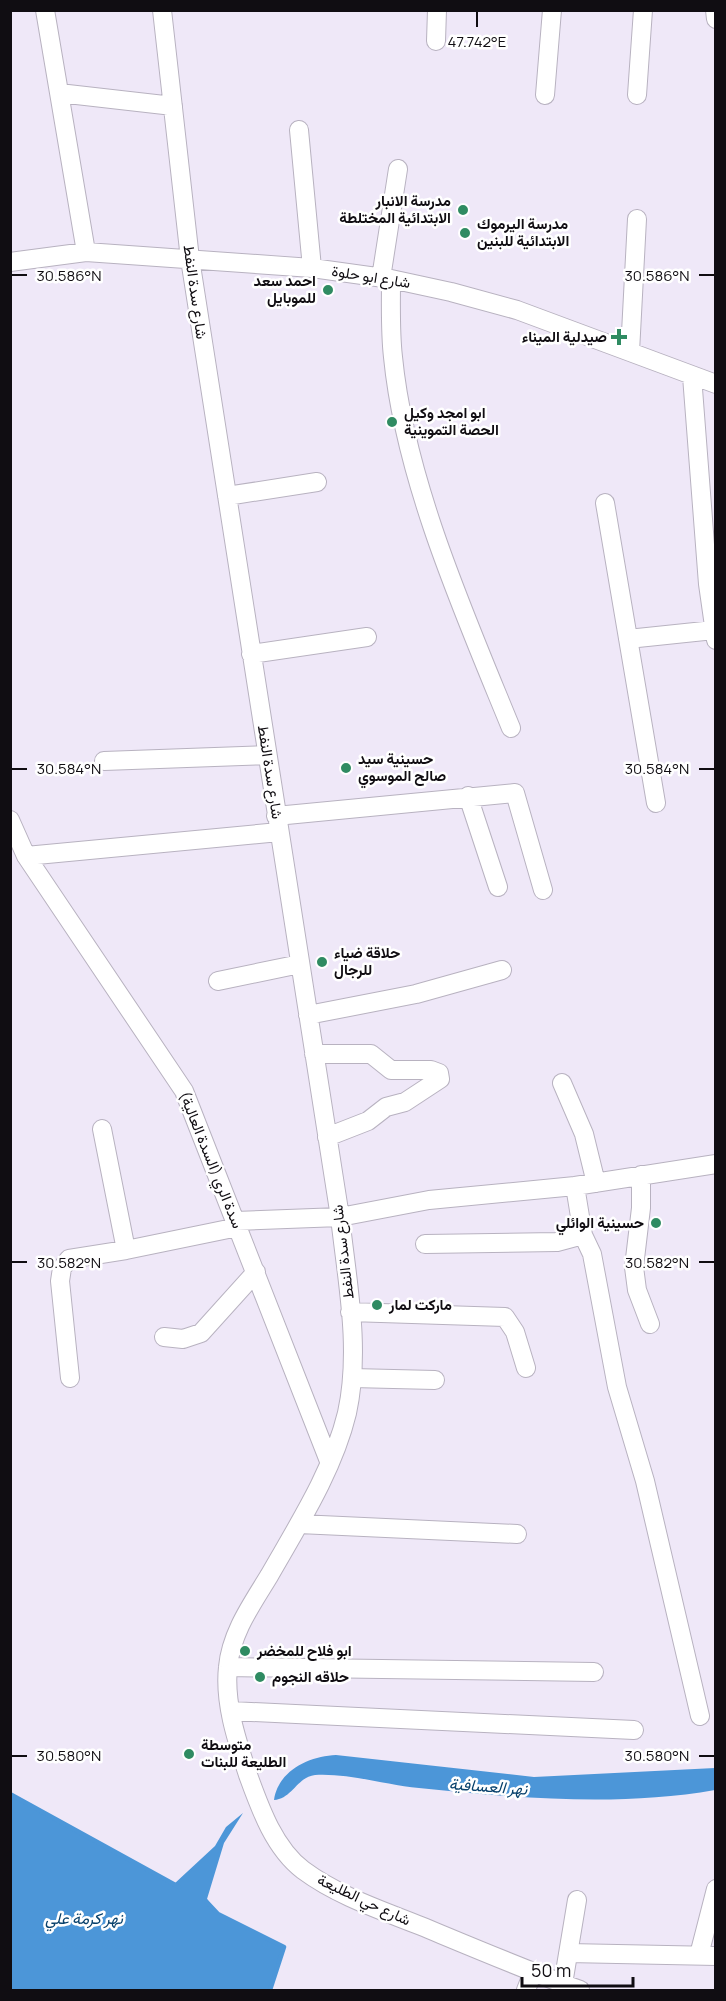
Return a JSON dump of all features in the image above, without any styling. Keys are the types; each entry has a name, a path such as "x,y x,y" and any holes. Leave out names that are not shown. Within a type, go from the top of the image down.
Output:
{"street":[{"path":"45,10 86,252"},
{"name":"شارع سدة النفط","path":"162,10 190,259 340,1217 350,1312 352,1378 346,1413 329,1461 299,1524"},
{"path":"436,40 437,10"},
{"path":"545,95 552,10"},
{"path":"637,95 643,10"},
{"path":"715,10 716,19"},
{"path":"59,93 173,106"},
{"path":"299,130 312,268"},
{"path":"398,169 386,279 393,356 404,426 429,511 462,606 511,728"},
{"path":"630,352 637,219"},
{"name":"شارع ابو حلوة","path":"10,262 86,252 312,268 386,279 451,292 517,310 716,384"},
{"path":"628,639 715,635 708,584 692,376"},
{"path":"226,496 317,482"},
{"path":"605,503 656,803"},
{"path":"251,654 367,637"},
{"path":"104,761 267,755"},
{"path":"26,856 278,824 468,796 515,793 543,890"},
{"path":"468,796 498,887"},
{"name":"سدة الري (السدة العالية)","path":"10,820 26,856 184,1091 329,1461"},
{"path":"218,981 300,964"},
{"path":"308,1015 416,994 502,970"},
{"path":"314,1054 371,1054 391,1070 431,1070 439,1073 440,1078 405,1102 386,1107 368,1121 327,1137"},
{"path":"562,1083 584,1134 596,1183"},
{"path":"102,1129 126,1250"},
{"path":"70,1378 60,1281 62,1268 69,1259 126,1250 237,1224 340,1217 429,1200 575,1186 716,1164"},
{"path":"641,1175 641,1208 634,1267 638,1290 650,1324"},
{"path":"575,1186 583,1235 592,1254 616,1387 653,1515 700,1716"},
{"path":"425,1244 557,1242 583,1235"},
{"path":"164,1337 183,1339 201,1333 256,1272"},
{"path":"350,1312 505,1317 515,1332 526,1368"},
{"path":"352,1378 435,1380"},
{"path":"299,1524 518,1534"},
{"name":"شارع حي الطليعة","path":"299,1524 241,1624 228,1667 231,1711 243,1760 261,1808 277,1841 301,1868 370,1906 571,1987"},
{"path":"228,1667 594,1672"},
{"path":"231,1711 634,1730"},
{"path":"568,1953 707,1955 716,1889"},
{"path":"571,1987 568,1953 577,1900"},
{"path":"526,1990 533,1972"}],"water":[{"name":"نهر العسافية","path":"336,1755 534,1777 715,1768 715,1790 642,1798 530,1798 456,1792 354,1777 315,1775 304,1780 285,1796 274,1800 282,1781 296,1767 315,1758"},
{"name":"نهر كرمة علي","path":"11,1794 174,1884 215,1846 226,1827 243,1813 224,1843 207,1899 218,1914 284,1947 270,1990 11,1990"}],"waterway":[{"path":"10,1794 179,1887"},
{"path":"203,1898 218,1914 284,1947 270,1990"}],"place":[{"name":"مدرسة الانبار الابتدائية المختلطة","path":"463,210"},
{"name":"مدرسة اليرموك الابتدائية للبنين","path":"465,233"},
{"name":"احمد سعد للموبايل","path":"328,290"},
{"name":"صيدلية الميناء","path":"619,337"},
{"name":"ابو امجد وكيل الحصة التموينية","path":"392,422"},
{"name":"حسينية سيد صالح الموسوي","path":"346,768"},
{"name":"حلاقة ضياء للرجال","path":"322,962"},
{"name":"حسينية الوائلي","path":"656,1223"},
{"name":"ماركت لمار","path":"377,1305"},
{"name":"ابو فلاح للمخضر","path":"245,1651"},
{"name":"حلاقه النجوم","path":"260,1677"},
{"name":"متوسطة الطليعة للبنات","path":"189,1754"}]}
